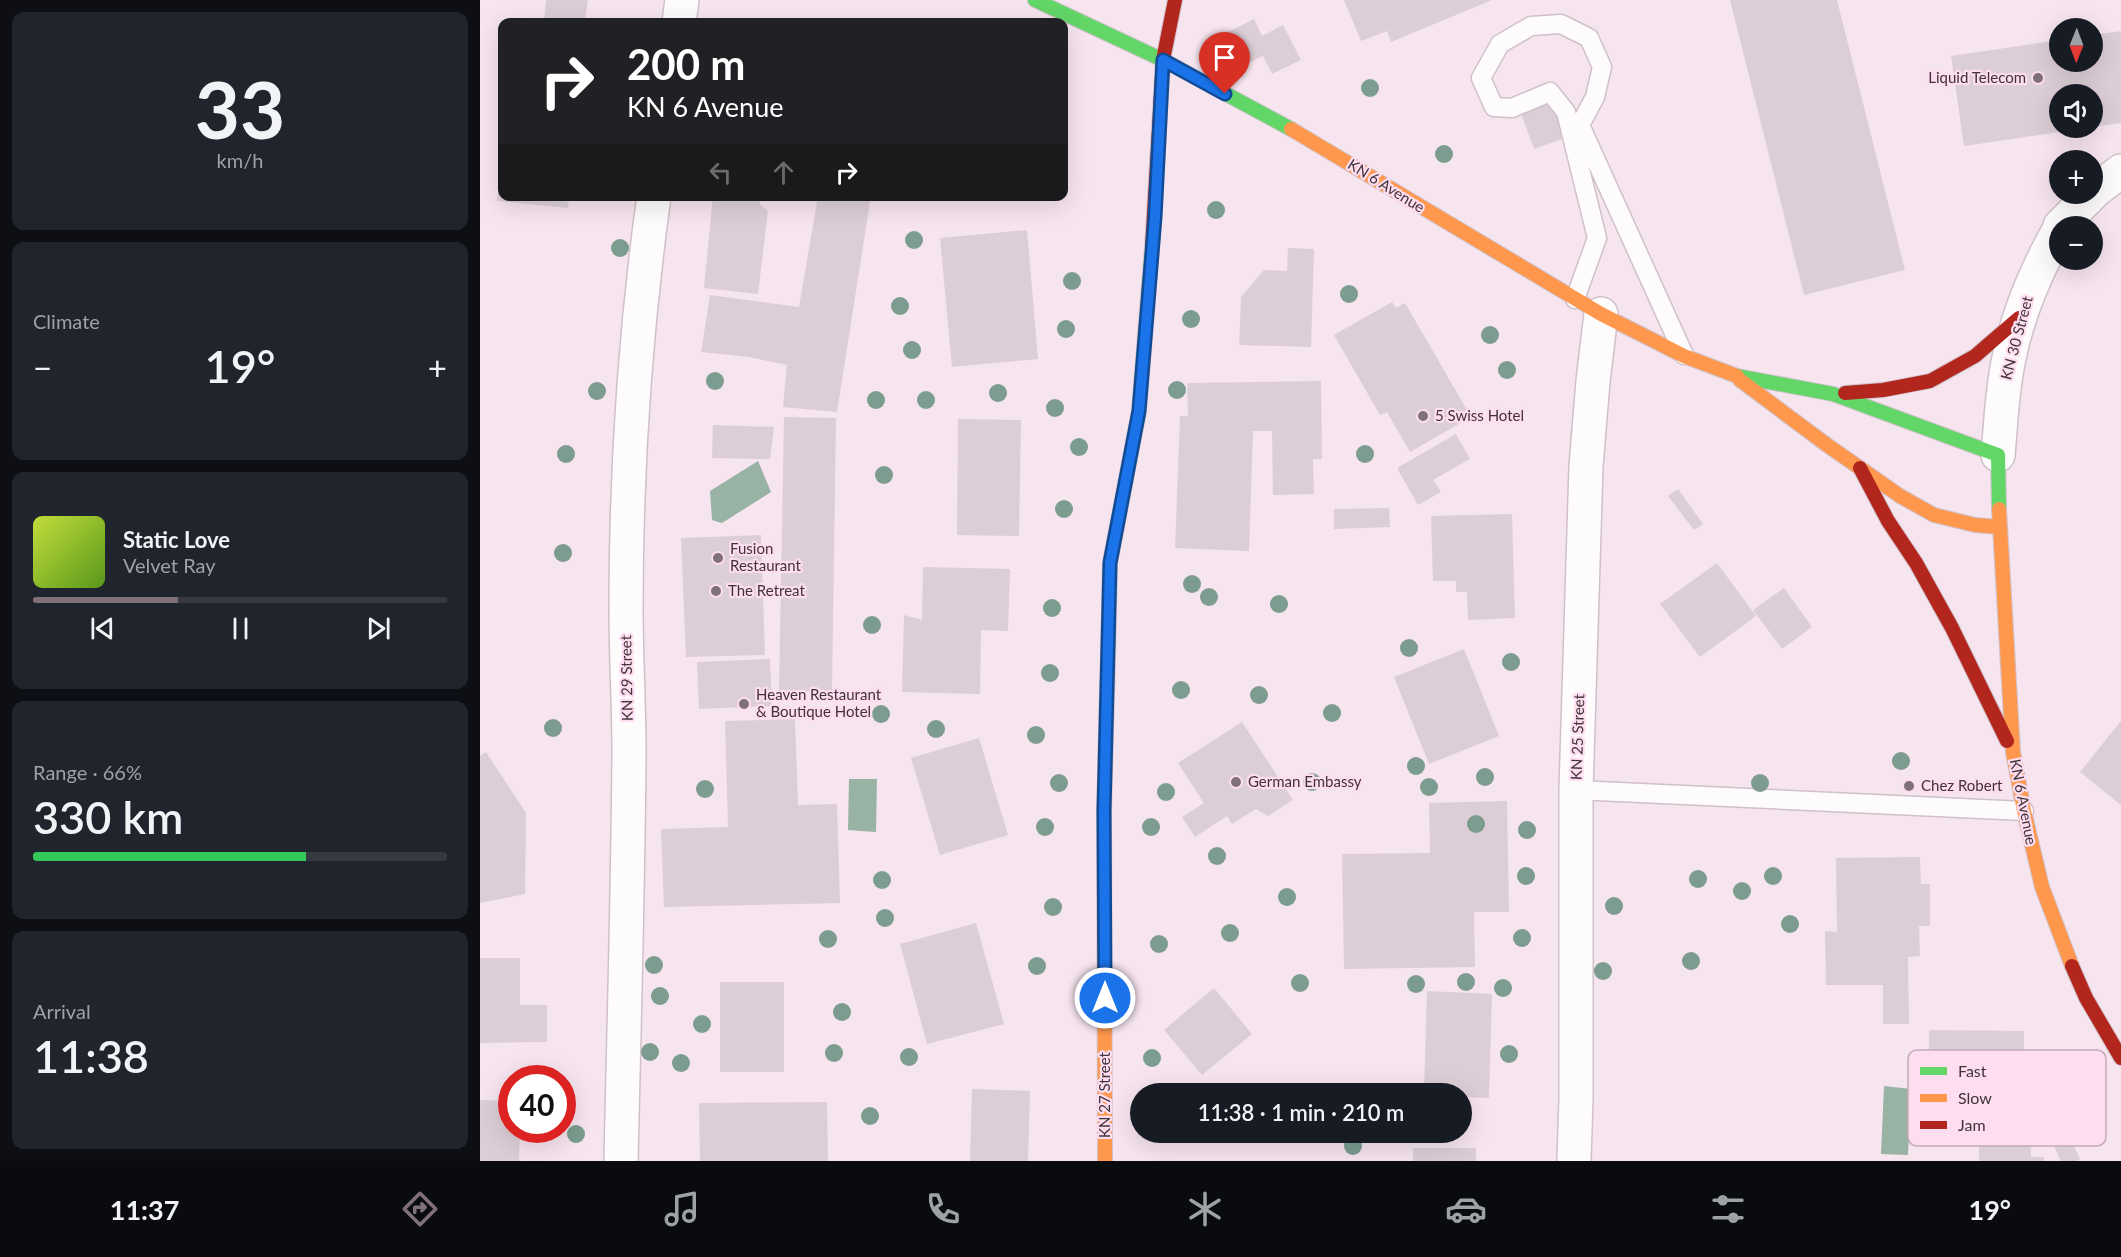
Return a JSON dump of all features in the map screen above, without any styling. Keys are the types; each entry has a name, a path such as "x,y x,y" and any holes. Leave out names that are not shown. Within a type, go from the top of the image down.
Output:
{"main road":[{"name":"KN 6 Avenue","path":"1035,0 1163,60 1312,140 1416,205 1588,306 1684,356 1734,375 1833,394 1998,455 1999,527 2013,752 2024,812 2042,887 2059,935 2086,998 2121,1058"},
{"name":"KN 27 Street","path":"1105,1161 1104,811 1110,563 1139,411 1155,217 1163,60 1175,0"},
{"path":"1833,394 1883,390 1930,381 1975,356 2019,318"},
{"name":"KN 6 Avenue","path":"1734,375 1900,496 1934,515 1975,525 1999,527"},
{"path":"1860,468 1888,521 1916,563 1952,628 2013,752"}],"street":[{"path":"680,18 682,0"},
{"name":"KN 30 Street","path":"2103,185 2121,171"},
{"name":"KN 29 Street","path":"621,1161 628,785 626,607 628,507 631,422 653,201"},
{"name":"KN 30 Street","path":"2070,216 2082,204"},
{"name":"KN 30 Street","path":"1998,455 2009,358 2019,318 2049,247"},
{"name":"KN 25 Street","path":"1574,1161 1576,790 1586,466 1593,381 1588,306"}],"lane":[{"path":"1588,306 1597,238 1566,112 1550,92 1512,108 1494,107 1481,78 1500,44 1531,26 1561,24 1589,38 1594,48 1602,67 1595,98 1580,125 1684,356"},
{"path":"1576,790 2024,812"}],"shaded area":[{"path":"758,461 771,492 722,523 712,520 710,491"},
{"path":"849,779 877,779 876,832 848,830"},
{"path":"1884,1086 1908,1089 1908,1155 1881,1154"}],"building":[{"path":"546,0 588,0 586,18 544,18"},
{"path":"1344,0 1492,0 1391,42 1387,31 1361,41"},
{"path":"1730,0 1837,0 1905,270 1804,295"},
{"path":"1254,19 1262,36 1283,25 1301,60 1272,74 1263,56 1241,66 1224,34"},
{"name":"Liquid Telecom","path":"2121,31 2121,123 2103,125 2103,84 2049,84 2049,134 1964,146 1951,56 2049,42 2049,72 2103,72 2103,33"},
{"path":"1551,100 1565,138 1534,149 1520,111"},
{"path":"498,192 498,201 569,201 568,208 497,201"},
{"path":"713,201 760,201 760,204 768,211 758,294 704,288"},
{"path":"817,201 870,201 837,412 783,407 787,365 749,357 701,352 710,295 799,307"},
{"path":"1027,230 1038,359 952,367 940,238"},
{"path":"1288,248 1314,249 1311,347 1239,345 1241,297 1264,270 1287,271"},
{"name":"5 Swiss Hotel","path":"1392,302 1396,308 1405,303 1471,417 1410,452 1387,412 1380,415 1334,335"},
{"path":"1321,381 1322,459 1313,459 1314,494 1273,495 1272,431 1253,431 1249,551 1175,548 1180,416 1188,416 1187,383"},
{"path":"784,417 836,418 832,692 779,691"},
{"path":"958,419 1021,420 1019,536 957,535"},
{"path":"713,425 774,427 770,459 712,458"},
{"path":"1456,434 1470,459 1433,480 1441,492 1418,505 1397,468"},
{"path":"1678,489 1703,524 1694,530 1668,496"},
{"path":"1389,508 1390,527 1334,529 1334,509"},
{"path":"1512,514 1515,618 1468,620 1467,592 1456,592 1456,581 1433,581 1431,516"},
{"path":"761,535 765,655 686,657 681,538"},
{"path":"1717,563 1756,616 1700,657 1660,604"},
{"path":"923,567 1010,569 1008,631 981,630 980,694 902,692 904,615 922,620"},
{"path":"1784,588 1812,627 1782,649 1753,610"},
{"path":"1464,649 1499,736 1429,764 1394,677"},
{"path":"770,659 772,706 699,709 697,662"},
{"path":"795,719 798,805 837,804 840,903 664,907 661,829 728,827 725,721"},
{"path":"2121,721 2121,805 2080,772"},
{"name":"German Embassy","path":"1242,722 1293,800 1268,816 1256,809 1232,824 1227,816 1195,837 1182,817 1204,803 1178,763"},
{"path":"979,738 1008,835 940,855 911,758"},
{"path":"486,752 526,813 525,894 480,903 480,756"},
{"path":"1507,801 1509,912 1474,912 1475,967 1344,969 1342,854 1430,853 1429,803"},
{"path":"1920,857 1921,884 1930,884 1930,926 1919,926 1920,956 1908,957 1909,1024 1883,1024 1883,985 1826,985 1825,931 1837,932 1836,858"},
{"path":"976,923 1004,1024 927,1044 900,944"},
{"path":"480,958 520,958 520,1005 547,1005 547,1042 480,1043"},
{"path":"720,982 784,982 784,1072 720,1072"},
{"path":"1214,988 1252,1034 1202,1075 1164,1030"},
{"path":"1427,991 1492,994 1489,1098 1472,1097 1472,1083 1424,1083"},
{"path":"1929,1030 2024,1031 2024,1050 1929,1050"},
{"path":"972,1089 1030,1091 1028,1161 970,1161"},
{"path":"480,1100 498,1101 498,1143 520,1143 519,1161 480,1161"},
{"path":"827,1102 828,1161 700,1161 699,1103"},
{"path":"1979,1146 2031,1146 2031,1157 2044,1157 2044,1161 1979,1161"},
{"path":"2054,1146 2074,1146 2080,1159 2061,1161"},
{"path":"1413,1148 1476,1148 1476,1161 1413,1161"}],"traffic: fast":[{"path":"1035,0 1163,60 1291,129"},
{"path":"1108,656 1110,563 1139,411 1152,248"},
{"path":"1737,376 1833,394 1998,455 1999,509"}],"traffic: slow":[{"path":"1291,129 1601,314 1684,356 1737,376"},
{"path":"1740,380 1900,496 1934,515 1975,525 1999,527"},
{"path":"1999,509 2013,752 2042,887 2072,966"},
{"path":"1105,1161 1104,811 1108,656"}],"traffic: jam":[{"path":"1152,248 1163,60 1175,0"},
{"path":"1845,393 1883,390 1930,381 1975,356 2019,318"},
{"path":"1860,468 1888,521 1916,563 1952,628 2007,741"},
{"path":"2072,966 2086,998 2121,1058"}],"place":[{"name":"Liquid Telecom","path":"2038,78"},
{"name":"5 Swiss Hotel","path":"1423,416"},
{"name":"Fusion Restaurant","path":"718,558"},
{"name":"The Retreat","path":"716,591"},
{"name":"Heaven Restaurant & Boutique Hotel","path":"744,704"},
{"name":"German Embassy","path":"1236,782"},
{"name":"Chez Robert","path":"1909,786"}],"route":[{"path":"1105,998 1104,811 1110,563 1139,411 1155,217 1163,60 1225,94"}]}
